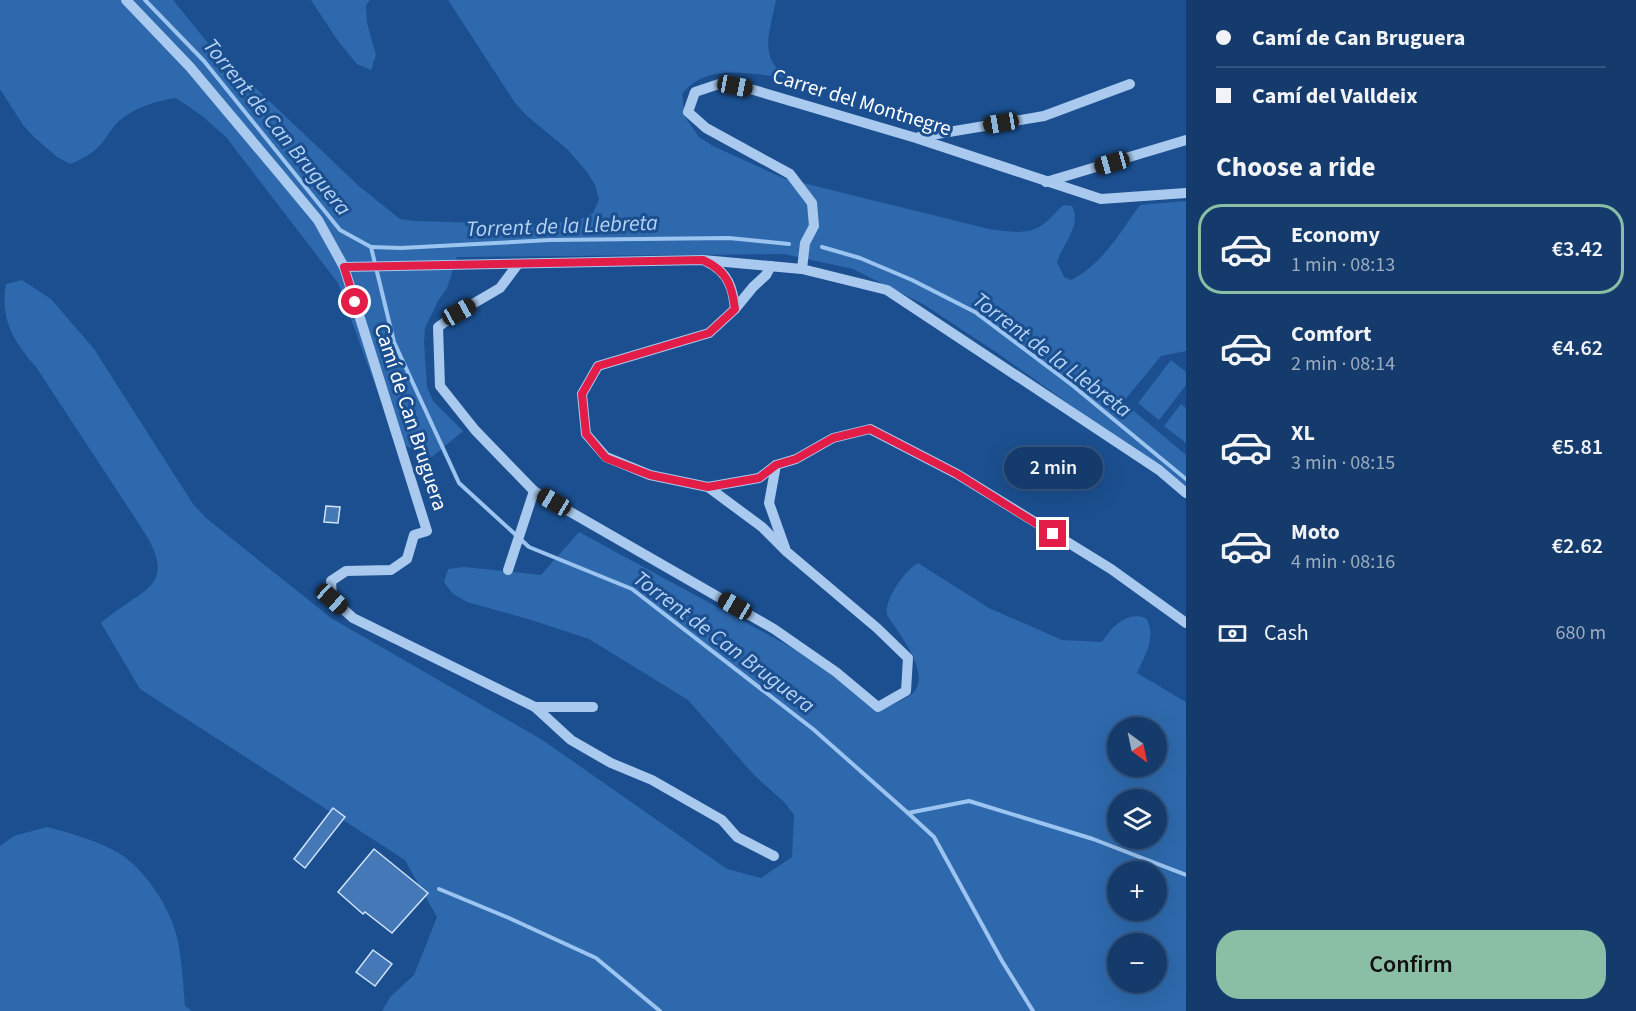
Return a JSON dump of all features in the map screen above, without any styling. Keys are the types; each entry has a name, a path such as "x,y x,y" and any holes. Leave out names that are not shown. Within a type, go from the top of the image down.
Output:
{"street":[{"path":"126,0 190,67 318,220 344,267 703,260 802,269 886,290 1159,470 1186,496"},
{"name":"Carrer del Montnegre","path":"802,269 805,243 814,226 812,203 790,174 706,128 688,112 695,92 722,83 747,88 916,138 1101,199 1186,193"},
{"path":"916,138 1044,116 1130,84"},
{"path":"1046,182 1186,140"},
{"path":"703,260 718,267 733,288 735,309"},
{"path":"518,264 500,288 438,327 440,386 475,430 534,491 774,629 836,672 878,707 906,691 908,658 877,628 787,552 762,527 708,487"},
{"path":"771,266 766,275 735,309 709,333 598,366 582,394 586,434 606,458 650,475 708,487 759,478 776,465 796,459 833,438 870,429 967,480 1111,569 1186,623"},
{"name":"Camí de Can Bruguera","path":"344,267 427,531 414,535 407,559 391,570 346,571 331,581 332,599 352,618 535,707"},
{"path":"776,465 769,503 787,552"},
{"path":"508,570 534,491"},
{"path":"535,707 593,707"},
{"path":"535,707 571,740 611,763 652,780 722,820 737,837 774,856"}],"shaded area":[{"path":"0,0 173,0 208,43 360,187 400,219 513,226 577,221 593,213 599,199 595,185 567,149 515,103 448,0 776,0 769,33 769,54 780,71 792,78 749,73 719,73 693,83 682,94 685,117 699,137 713,146 783,178 989,229 1030,231 1045,223 1064,205 1072,206 1075,221 1057,262 1064,277 1071,280 1082,274 1101,257 1140,205 1186,201 1186,351 1161,356 1123,402 1186,455 1186,487 996,352 923,304 853,269 784,254 457,257 447,288 425,328 424,342 427,387 433,401 463,431 432,457 419,452 404,444 391,429 338,283 226,137 201,115 176,98 146,105 125,116 95,150 81,159 70,164 57,157 23,125 0,89"},
{"path":"311,0 370,0 366,5 367,23 376,55 371,70 357,64 338,41"},
{"path":"22,280 51,299 94,349 193,504 206,518 331,618 541,739 727,869 761,878 792,857 794,815 785,803 754,775 688,700 589,639 467,602 453,594 444,582 448,569 464,567 541,575 579,532 802,653 881,710 914,692 918,683 916,663 887,615 887,609 897,586 907,572 918,563 989,608 1062,640 1102,642 1120,622 1132,617 1146,618 1150,639 1137,673 1186,702 1186,1011 382,1011 391,996 414,975 437,917 405,860 140,689 101,623 151,585 157,575 158,563 153,547 36,367 15,339 7,319 6,284"},
{"path":"1171,360 1186,372 1186,385 1159,420 1138,403"},
{"path":"1181,404 1186,408 1186,443 1164,426"},
{"path":"47,827 89,839 113,850 124,856 144,875 161,899 173,925 180,954 185,1006 192,1011 0,1011 0,846 14,836"}],"building":[{"path":"326,506 340,507 338,523 324,522"},
{"path":"333,808 345,817 305,868 294,859"},
{"path":"374,849 428,893 392,933 365,912 363,914 338,892"},
{"path":"373,950 392,964 375,986 356,972"}],"waterway":[{"name":"Torrent de Can Bruguera","path":"145,0 204,61 340,230 371,247 394,342 459,483 529,547 632,589 813,729 908,813 969,801 1093,839 1186,875"},
{"name":"Torrent de la Llebreta","path":"371,247 401,248 550,240 729,238 789,244"},
{"name":"Torrent de la Llebreta","path":"822,247 860,258 912,280 975,312 1072,385 1186,479"},
{"path":"908,813 934,837 1002,961 1033,1011"},
{"path":"439,889 596,958 660,1011"}],"route":[{"path":"355,302 344,267 703,260 718,267 733,288 735,309 709,333 598,366 582,394 586,434 606,458 650,475 708,487 759,478 776,465 796,459 833,438 870,429 957,474 1053,534"}]}
